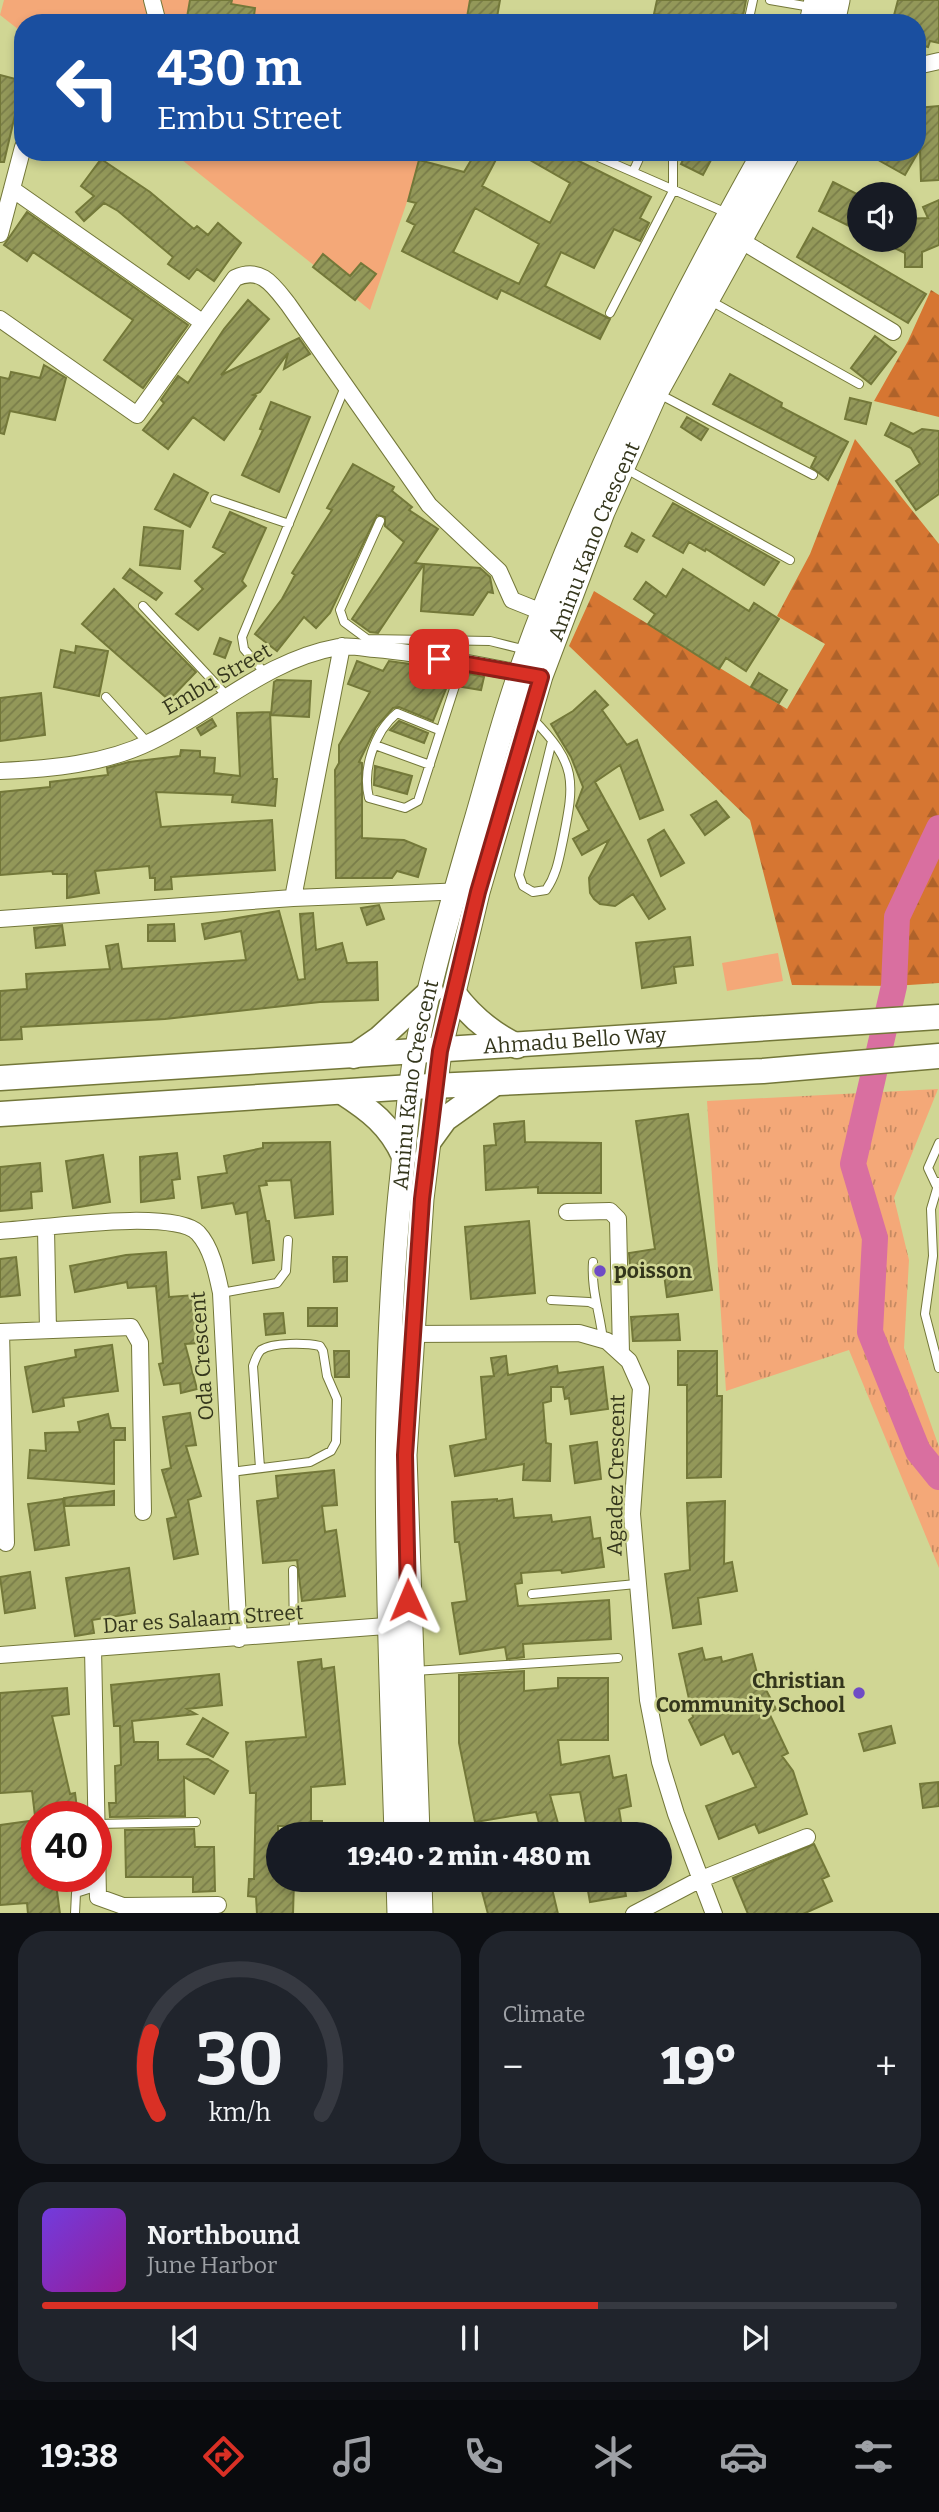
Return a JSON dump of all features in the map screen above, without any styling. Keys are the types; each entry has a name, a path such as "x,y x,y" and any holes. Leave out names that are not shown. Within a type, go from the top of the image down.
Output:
{"main road":[{"path":"352,1057 442,993 495,1035 517,1046"},
{"name":"Ahmadu Bello Way","path":"0,1079 760,1031 939,1017"},
{"name":"Ahmadu Bello Way","path":"0,1114 411,1087 763,1072 939,1056"},
{"path":"429,1141 444,1119 495,1084"},
{"path":"342,1092 376,1114 394,1133 404,1156"}],"street":[{"path":"0,234 19,161"},
{"name":"Aminu Kano Crescent","path":"467,891 530,716 528,650 542,612 640,384 759,161"},
{"name":"Aminu Kano Crescent","path":"417,1822 411,1671 398,1625 385,1456 388,1334 415,1053 442,993 467,891 530,675 656,393 784,161"},
{"path":"12,189 202,322"},
{"path":"740,240 893,332"},
{"path":"0,319 136,415 235,278 245,273 257,274 275,287 429,505 499,571 512,600 542,612"},
{"path":"293,898 342,646"},
{"name":"Embu Street","path":"0,771 44,769 99,758 148,743 264,673 311,653 342,646 393,650 530,675"},
{"path":"0,919 293,898 467,891"},
{"name":"Aminu Kano Crescent","path":"396,1822 398,1625 405,1455 429,1141 440,1051 442,993"},
{"path":"567,1212 610,1211 618,1219 621,1353"},
{"name":"Oda Crescent","path":"0,1231 107,1222 176,1222 198,1233 213,1260 222,1293 239,1639"},
{"path":"46,1229 48,1330"},
{"path":"6,1543 0,1332 131,1327 140,1343 143,1512"},
{"name":"Agadez Crescent","path":"388,1334 579,1333 603,1340 629,1361 641,1388 632,1514 648,1700 660,1762 699,1880 714,1913"},
{"name":"Dar es Salaam Street","path":"0,1655 398,1625"},
{"path":"93,1648 96,1801"},
{"path":"634,1913 699,1880 807,1837"},
{"path":"98,1892 98,1897 123,1906 218,1905"},
{"path":"398,1892 399,1913"},
{"path":"420,1892 421,1913"}],"lane":[{"path":"770,0 814,10"},
{"path":"608,161 730,214"},
{"path":"633,172 638,161"},
{"path":"610,313 673,191 675,161"},
{"path":"707,299 859,384"},
{"path":"264,673 244,649 242,637 345,387"},
{"path":"656,393 813,475"},
{"path":"623,467 790,560"},
{"path":"215,499 289,524"},
{"path":"380,521 340,610 344,621 367,639 490,641 528,650"},
{"path":"143,606 228,696"},
{"path":"439,730 397,712 375,745 364,779 369,798 405,808 412,807 418,801 462,664"},
{"path":"106,697 148,743"},
{"path":"530,716 552,741 569,771 573,789 555,877 546,890 533,892 523,886 519,874 552,741"},
{"path":"375,745 430,765"},
{"path":"939,1143 928,1168 938,1183 931,1209 933,1256 925,1314 939,1368"},
{"path":"222,1293 277,1283 286,1272 288,1240"},
{"path":"593,1262 592,1289 603,1340"},
{"path":"551,1300 589,1302 596,1306"},
{"path":"231,1472 310,1462 331,1451 336,1443 337,1399 327,1376 320,1346 271,1347 261,1351 256,1357 253,1366 260,1468"},
{"path":"293,1570 294,1634"},
{"path":"532,1594 636,1584"},
{"path":"411,1671 618,1658"},
{"path":"112,1824 196,1822"},
{"path":"75,1913 76,1893 79,1892"}],"green space":[{"path":"4,0 471,0 470,14 14,14 14,26 0,15"},
{"path":"183,161 421,161 370,310"},
{"path":"931,290 939,295 939,417 874,401 908,341"},
{"path":"855,439 939,544 939,983 894,986 792,985 750,820 569,646 594,591 787,709 825,644 777,616 810,554"},
{"path":"778,953 783,981 727,991 722,963"},
{"path":"938,1089 894,1198 909,1260 904,1348 939,1447 939,1568 849,1350 726,1391 707,1101"}],"building":[{"path":"190,0 232,0 231,4 255,8 254,14 188,14"},
{"path":"470,0 500,0 498,14 468,14"},
{"path":"657,0 746,0 743,14 654,14"},
{"path":"898,0 939,0 939,43 930,41 926,46 926,14 894,14"},
{"path":"0,75 14,79 14,119 4,162 0,162"},
{"path":"939,106 939,180 921,181 920,161 926,161 926,107"},
{"path":"100,161 104,161 150,192 194,229 197,226 208,235 218,223 241,243 214,281 197,269 189,279 168,264 173,257 118,211 104,203 84,221 76,212 94,196 81,186"},
{"path":"419,161 464,172 471,161 495,161 482,186 550,223 570,183 532,161 579,161 651,197 640,218 649,223 640,241 614,229 594,268 561,252 545,286 610,319 600,339 501,290 497,299 402,251 415,225 407,221 416,203 408,201","holes":["475,208 539,244 519,284 453,252"]},
{"path":"682,161 710,161 703,175 681,164"},
{"path":"880,161 913,161 905,175"},
{"path":"833,182 847,189 847,225 819,211"},
{"path":"939,200 939,245 922,252 922,267 905,267 903,252 917,252 917,218 928,218 923,207"},
{"path":"27,212 188,325 143,388 104,360 133,320 33,252 27,261 4,245"},
{"path":"813,228 847,248 847,252 854,252 926,294 908,323 797,257"},
{"path":"323,254 350,276 361,263 376,274 355,300 313,267"},
{"path":"248,300 269,319 221,375 299,338 310,354 284,369 288,353 260,392 253,395 256,396 224,440 193,417 168,449 143,430 164,403 161,400 178,376 188,383 224,329"},
{"path":"875,336 896,352 871,384 851,368"},
{"path":"44,365 66,378 55,420 10,411 4,434 0,433 0,377 9,379 11,372 40,378"},
{"path":"730,374 782,403 781,407 848,442 828,480 811,467 816,457 713,404"},
{"path":"850,398 871,403 866,424 845,419"},
{"path":"271,402 310,417 279,492 242,475 263,430 260,429"},
{"path":"687,417 708,429 701,440 681,427"},
{"path":"891,423 913,434 922,429 939,431 939,494 916,510 896,481 920,464 911,448 885,435"},
{"path":"353,464 394,487 392,491 412,507 409,510 438,529 415,563 424,564 378,633 370,632 352,619 404,542 385,526 385,517 377,515 330,613 316,628 304,617 277,651 255,634 282,599 295,575 292,573 332,510 327,508"},
{"path":"174,474 208,493 190,527 155,509"},
{"path":"673,503 779,562 764,585 706,549 705,551 689,542 683,553 653,536"},
{"path":"230,512 266,528 242,581 246,586 198,630 176,614 203,589 195,581 225,553 213,547"},
{"path":"144,527 183,531 180,569 140,565"},
{"path":"632,533 644,540 637,552 625,546"},
{"path":"424,564 480,568 490,577 493,593 488,592 473,615 421,611"},
{"path":"130,569 162,593 156,600 123,578"},
{"path":"683,569 749,611 754,603 779,619 746,671 726,658 719,669 648,624 655,614 634,599 646,582 666,597"},
{"path":"114,589 196,672 169,700 82,624"},
{"path":"220,638 231,642 225,658 214,654"},
{"path":"76,646 108,651 99,696 54,687 61,650 75,653"},
{"path":"357,661 383,671 389,661 417,665 428,671 430,667 440,669 452,674 433,721 399,707 393,708 376,727 359,762 362,763 362,838 404,840 426,849 418,877 397,871 392,878 336,878 335,770 339,763 339,745 370,692 348,684"},
{"path":"466,673 484,677 481,690 462,687"},
{"path":"759,673 787,690 779,703 751,687"},
{"path":"311,681 309,717 271,715 274,682"},
{"path":"595,691 608,705 602,710 627,745 637,740 663,810 640,819 620,765 595,782 665,909 649,919 633,894 615,906 600,904 594,899 590,893 589,878 609,840 582,855 573,839 589,830 576,806 583,787 571,757 551,724 573,711"},
{"path":"41,693 45,735 0,741 0,698"},
{"path":"270,712 273,779 277,779 275,806 232,802 233,795 156,792 161,827 272,820 275,870 171,877 172,889 155,890 155,878 150,878 149,866 95,871 99,893 67,898 67,874 53,874 52,871 0,875 0,792 50,787 50,782 108,775 107,768 129,762 180,756 181,750 200,751 200,757 215,758 214,773 240,776 237,713"},
{"path":"212,719 216,726 201,735 197,728"},
{"path":"399,721 428,733 424,743 390,730"},
{"path":"375,766 412,776 407,794 374,785"},
{"path":"716,801 729,817 705,835 691,815"},
{"path":"664,830 684,863 661,876 648,840"},
{"path":"379,905 384,919 367,925 361,908"},
{"path":"279,911 298,980 305,979 300,914 313,913 316,950 342,943 347,963 377,962 378,1000 320,1002 165,1019 21,1027 22,1039 0,1040 0,991 27,989 26,974 110,969 106,946 118,944 122,969 246,960 241,931 205,939 202,924"},
{"path":"174,924 175,941 148,941 148,925"},
{"path":"62,925 65,945 36,948 34,928"},
{"path":"690,937 693,965 674,967 676,983 642,988 636,943"},
{"path":"688,1114 712,1290 667,1297 664,1274 640,1278 638,1265 630,1266 629,1253 655,1249 636,1121"},
{"path":"524,1121 525,1142 601,1143 601,1193 538,1193 538,1187 486,1190 484,1146 496,1145 494,1124"},
{"path":"330,1142 333,1214 295,1218 291,1180 266,1181 267,1185 259,1186 266,1221 269,1221 274,1260 253,1263 247,1212 236,1214 233,1203 202,1208 198,1177 227,1173 224,1156 263,1148 263,1143"},
{"path":"177,1153 180,1179 172,1180 174,1198 141,1202 140,1157"},
{"path":"103,1155 110,1202 73,1208 66,1161"},
{"path":"40,1163 42,1191 31,1192 32,1208 0,1211 0,1167"},
{"path":"529,1221 535,1293 471,1299 465,1227"},
{"path":"166,1252 169,1297 195,1295 199,1343 185,1344 197,1389 181,1393 180,1383 164,1385 159,1364 163,1363 156,1286 128,1288 127,1282 75,1292 70,1266 126,1255"},
{"path":"16,1257 20,1295 0,1297 0,1259"},
{"path":"333,1257 347,1257 347,1281 334,1282"},
{"path":"308,1308 337,1308 337,1326 308,1326"},
{"path":"283,1313 285,1333 266,1335 264,1314"},
{"path":"678,1314 680,1340 633,1341 631,1317"},
{"path":"112,1345 118,1391 63,1398 64,1406 33,1412 25,1367 76,1357 75,1350"},
{"path":"334,1351 349,1351 349,1377 335,1377"},
{"path":"678,1351 717,1351 717,1396 722,1396 721,1477 687,1478 687,1385 678,1385"},
{"path":"506,1356 508,1375 557,1366 558,1373 603,1367 608,1409 571,1414 569,1398 565,1399 563,1387 551,1387 551,1401 543,1403 546,1443 551,1444 550,1481 523,1480 524,1464 455,1476 450,1446 486,1439 481,1377 494,1376 491,1358"},
{"path":"190,1413 196,1445 186,1446 201,1496 188,1500 198,1554 174,1559 167,1519 176,1517 162,1470 171,1468 163,1417"},
{"path":"108,1414 111,1428 125,1428 125,1440 114,1440 114,1484 28,1478 30,1450 46,1451 45,1433 80,1432 78,1422"},
{"path":"597,1442 601,1479 575,1483 570,1446"},
{"path":"334,1470 337,1505 322,1506 325,1532 336,1530 345,1596 302,1601 297,1560 263,1563 257,1501 278,1498 276,1476"},
{"path":"114,1491 114,1505 65,1506 64,1498"},
{"path":"63,1499 69,1545 35,1550 28,1504"},
{"path":"512,1499 514,1518 551,1515 552,1522 590,1517 593,1539 600,1538 604,1567 562,1573 561,1570 521,1573 522,1583 515,1584 518,1606 609,1600 611,1639 523,1644 524,1657 507,1659 505,1647 460,1654 452,1603 467,1601 459,1542 455,1542 452,1502"},
{"path":"725,1501 724,1564 732,1562 737,1591 698,1598 701,1624 673,1628 665,1574 690,1570 687,1503"},
{"path":"129,1568 135,1613 92,1620 94,1633 75,1636 66,1578"},
{"path":"30,1572 35,1608 5,1613 0,1577"},
{"path":"702,1648 705,1660 721,1657 722,1662 752,1654 760,1685 763,1684 776,1709 769,1713 788,1753 782,1756 793,1771 807,1814 759,1833 755,1824 719,1839 706,1806 756,1787 739,1751 733,1754 724,1734 701,1745 689,1720 693,1717 679,1654"},
{"path":"321,1659 322,1669 334,1667 345,1784 311,1787 311,1821 322,1822 266,1822 266,1892 294,1892 293,1913 257,1913 256,1897 248,1896 249,1879 254,1879 256,1793 250,1793 246,1742 306,1737 298,1662"},
{"path":"524,1671 524,1691 558,1688 558,1678 608,1678 608,1740 558,1740 561,1765 609,1756 613,1778 626,1775 631,1806 619,1809 621,1822 586,1822 580,1792 550,1795 558,1822 539,1822 536,1812 475,1822 459,1743 459,1675"},
{"path":"219,1674 222,1705 187,1709 196,1714 132,1721 134,1742 158,1742 158,1760 208,1759 228,1771 214,1794 184,1777 185,1816 112,1817 112,1803 116,1803 115,1766 121,1765 120,1726 114,1726 111,1685"},
{"path":"67,1688 69,1714 52,1716 70,1794 75,1793 76,1801 33,1801 32,1791 0,1793 0,1693"},
{"path":"203,1718 228,1733 213,1757 187,1744"},
{"path":"891,1726 895,1743 864,1751 859,1734"},
{"path":"938,1782 939,1806 923,1808 920,1784"},
{"path":"21,1822 21,1892 57,1892 60,1913 28,1913 27,1903 0,1905 0,1825"},
{"path":"194,1829 195,1847 214,1847 215,1891 193,1892 193,1877 126,1877 125,1830"},
{"path":"814,1844 829,1876 822,1879 832,1901 805,1913 748,1913 733,1878"},
{"path":"482,1892 553,1892 558,1913 488,1913"},
{"path":"588,1892 625,1892 626,1896 590,1902"}],"waterway":[{"path":"939,828 897,917 894,986 853,1164 875,1238 870,1332 918,1451 939,1477"}],"place":[{"name":"poisson","path":"600,1271"},
{"name":"Christian Community School","path":"859,1693"}],"route":[{"path":"408,1600 405,1455 422,1199 440,1051 478,892 541,677 439,659"}]}
